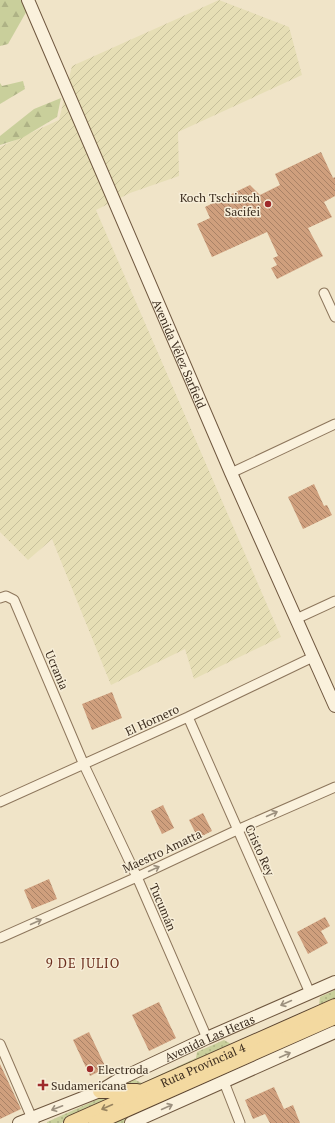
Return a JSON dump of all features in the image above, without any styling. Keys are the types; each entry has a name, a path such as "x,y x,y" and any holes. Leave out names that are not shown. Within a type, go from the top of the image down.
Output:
{"main road":[{"name":"Avenida Vélez Sarfield","path":"28,0 231,473 335,706"},
{"name":"Avenida Las Heras","path":"18,1123 33,1120 100,1091 118,1080 207,1038 335,982"},
{"name":"Ruta Provincial 4","path":"71,1123 335,1006"},
{"name":"Ruta Provincial 4","path":"96,1123 335,1017"},
{"path":"136,1122 335,1032"},
{"path":"100,1091 144,1091"}],"street":[{"path":"324,293 335,318"},
{"path":"231,473 335,424"},
{"name":"Ucrania","path":"0,598 6,596 14,600 84,765"},
{"path":"296,619 335,601"},
{"name":"El Hornero","path":"0,802 188,717 313,657"},
{"name":"Cristo Rey","path":"188,717 310,993"},
{"name":"Tucumán","path":"84,765 137,877 207,1038"},
{"name":"Maestro Amatta","path":"0,938 335,787"},
{"path":"0,1044 33,1120"},
{"path":"224,1082 240,1123"}],"shaded area":[{"path":"219,0 289,27 302,75 178,132 179,176 130,193 96,210 281,637 194,679 185,649 111,685 52,539 28,560 0,532 0,147 59,120 72,66"}],"green space":[{"path":"0,0 33,0 8,44 0,46"},
{"path":"23,81 25,89 0,104 0,83 2,86"},
{"path":"61,98 57,117 22,138 0,145 0,136 34,109"},
{"path":"335,990 335,1001 143,1087 122,1084 133,1079 142,1083 196,1058 197,1052 224,1040 231,1044 319,1005 320,997"},
{"path":"335,1022 335,1028 124,1123 107,1123"},
{"path":"105,1096 119,1096 61,1123 47,1123 47,1122"}],"building":[{"name":"Koch Tschirsch Sacifei","path":"321,152 333,178 335,177 335,196 324,202 332,217 308,228 323,256 277,279 271,268 277,265 273,258 278,256 267,232 212,257 197,224 210,218 205,207 250,185 260,195 280,185 275,174"},
{"path":"314,484 324,506 327,505 332,515 303,529 288,497"},
{"path":"112,692 122,718 92,730 82,704"},
{"path":"163,805 174,828 162,834 151,811"},
{"path":"203,813 212,831 198,838 189,820"},
{"path":"49,879 57,899 32,909 24,890"},
{"path":"325,917 330,926 321,931 328,943 308,954 297,932"},
{"path":"159,1002 176,1038 149,1051 132,1015"},
{"path":"89,1032 106,1068 90,1076 73,1040"},
{"path":"0,1064 21,1109 0,1119"},
{"path":"274,1087 284,1109 293,1105 300,1123 270,1123 265,1114 253,1119 245,1100"}],"place":[{"name":"Koch Tschirsch Sacifei","path":"268,204"},
{"name":"Electroda","path":"90,1069"},
{"name":"Sudamericana","path":"43,1085"}],"district":[{"name":"9 DE JULIO","path":"83,963"}]}
